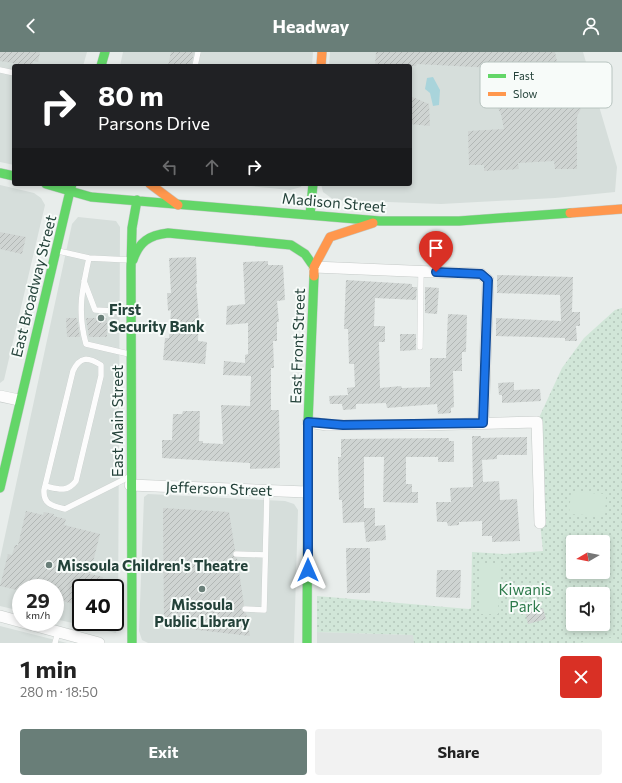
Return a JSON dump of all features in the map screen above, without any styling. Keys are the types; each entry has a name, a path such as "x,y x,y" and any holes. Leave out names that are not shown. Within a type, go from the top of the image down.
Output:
{"main road":[{"path":"101,64 104,52"},
{"path":"321,64 322,52"},
{"path":"0,173 12,176"},
{"name":"Madison Street","path":"58,186 71,188 91,197 380,221 459,221 622,209"},
{"path":"153,186 178,205"},
{"path":"310,214 313,186"},
{"name":"East Broadway Street","path":"0,488 55,250 71,188"},
{"name":"East Main Street","path":"132,643 130,481 131,264 132,228 137,200"},
{"path":"131,264 136,251 144,240 152,235 168,233 290,245 298,248 305,254 314,267 330,238 341,232 380,221"},
{"name":"East Front Street","path":"307,643 308,422 314,267"}],"street":[{"path":"314,267 481,274 488,280 483,423"},
{"path":"0,396 20,400"},
{"path":"308,422 335,425 537,422 540,523"},
{"name":"Jefferson Street","path":"130,481 307,492"},
{"path":"0,616 57,637 99,643"}],"lane":[{"path":"195,64 198,52"},
{"path":"0,70 12,73"},
{"path":"55,250 89,258 131,264"},
{"path":"89,258 80,305 80,318 86,344 131,354"},
{"path":"420,347 421,271"},
{"path":"84,280 95,310 131,312"},
{"path":"45,486 63,490 72,487 76,481 101,376 101,365 91,359 83,359 77,362 73,371 45,486 44,496 46,502 51,506 65,509 130,481"},
{"path":"245,609 264,610 267,490"},
{"path":"236,554 265,555"}],"shaded area":[{"path":"0,52 87,52 84,64 12,64 12,165 0,162"},
{"path":"123,52 313,52 312,64 120,64"},
{"path":"330,52 583,52 586,62 480,62 480,108 600,108 617,167 615,192 555,198 441,204 334,200 323,192 322,186 412,186 412,64 329,64"},
{"path":"0,185 34,193 41,198 45,205 4,380 0,383"},
{"path":"250,186 301,186 290,190"},
{"path":"78,217 116,221 120,227 118,579 72,579 72,623 64,621 64,579 12,579 12,609 0,606 0,559 72,224"},
{"path":"148,494 285,501 294,504 298,510 294,643 148,643 142,640 139,631 144,497"},
{"path":"0,626 12,629 12,631 20,631 67,643 0,643"},
{"path":"317,632 414,635 414,643 317,643"}],"green space":[{"name":"Kiwanis Park","path":"622,308 622,643 414,643 413,635 317,632 317,596 469,609 471,608 472,552 504,554 543,551 540,523 537,422 562,368 584,338 615,310"},
{"path":"571,492 606,494 605,516 569,514"},
{"path":"480,564 500,564 498,614 479,614"},
{"path":"617,637 618,643 577,643"}],"water":[{"path":"433,77 440,90 439,105 433,106 430,93 425,89 427,78"}],"building":[{"path":"0,52 40,52 38,62 33,61 32,64 19,64 0,61"},
{"path":"171,52 194,52 191,64 168,64"},
{"path":"376,52 555,52 557,62 480,62 480,67 417,64 416,66 412,66 412,64 375,64"},
{"path":"412,97 429,104 430,126 412,124"},
{"path":"498,108 581,108 577,117 577,169 555,169 554,161 518,163 519,169 484,171 484,165 469,165 468,131 504,129 501,114"},
{"path":"0,232 26,237 22,254 0,249"},
{"path":"196,257 196,284 199,319 198,341 207,342 205,364 163,360 165,338 169,338 171,310 168,311 167,293 171,293 169,258"},
{"path":"268,261 268,265 283,265 285,300 277,301 279,322 277,322 277,341 273,341 274,368 271,368 271,410 279,410 280,468 250,469 250,463 162,458 162,440 172,440 173,414 182,414 183,411 200,411 199,441 203,441 203,443 223,444 221,405 250,406 251,376 223,375 224,361 245,363 245,355 248,354 248,323 226,325 227,306 245,304 243,262"},
{"path":"497,275 573,277 572,312 580,312 580,326 576,326 577,341 565,341 565,338 496,336 496,318 561,321 560,295 497,293"},
{"path":"346,280 412,284 412,287 417,287 416,300 375,298 374,326 385,326 385,342 379,342 380,388 401,386 402,388 430,387 430,358 446,358 448,314 467,315 466,352 462,352 462,371 453,371 454,407 451,408 451,413 438,414 437,404 387,408 386,403 356,404 356,409 343,410 342,404 330,404 329,396 348,395 347,388 355,387 354,364 349,364 348,329 344,329"},
{"path":"425,287 439,288 437,314 425,313"},
{"path":"66,318 77,318 80,337 67,337"},
{"path":"86,318 107,318 107,337 89,337"},
{"path":"400,334 416,334 416,350 400,351"},
{"path":"514,382 514,390 540,389 541,401 502,403 502,395 499,395 498,383"},
{"path":"472,436 481,436 481,438 527,437 527,455 497,455 497,459 482,460 483,482 499,481 500,500 517,499 520,541 492,542 492,536 482,536 482,521 459,522 459,525 448,526 447,522 437,522 436,502 451,502 450,488 473,487"},
{"path":"449,438 449,441 454,441 454,462 438,462 438,457 406,457 406,484 412,484 412,492 418,492 418,503 383,502 384,457 364,457 364,508 375,508 375,526 385,525 386,540 366,542 364,522 343,523 342,500 339,500 338,457 341,457 341,439"},
{"name":"Missoula Public Library","path":"163,508 229,512 235,550 232,554 237,558 244,605 241,609 246,613 250,636 164,626"},
{"name":"Missoula Children's Theatre","path":"26,511 43,515 44,512 54,514 53,516 66,519 64,525 100,534 90,574 103,577 103,579 72,579 72,604 64,601 64,579 12,579 12,589 0,586 8,554 12,555 15,545 18,545"},
{"path":"346,548 370,548 370,593 347,593"},
{"path":"437,570 461,570 460,598 436,597"},
{"path":"543,608 546,619 528,624 525,612"}],"traffic: fast":[{"path":"102,64 105,52"},
{"path":"0,173 12,176"},
{"path":"53,186 70,191"},
{"path":"71,186 70,191 91,197 380,221 459,221 570,213"},
{"path":"310,215 313,186"},
{"path":"0,488 70,191"},
{"path":"132,643 131,268 132,228 137,200"},
{"path":"133,260 138,248 146,240 168,233 291,245 305,254 314,267"},
{"path":"307,643 308,422 314,276"}],"traffic: slow":[{"path":"321,64 322,52"},
{"path":"153,186 178,205"},
{"path":"570,213 622,209"},
{"path":"314,276 314,267 330,237 373,223"}],"place":[{"name":"First Security Bank","path":"101,318"},
{"name":"Missoula Children's Theatre","path":"49,565"},
{"name":"Missoula Public Library","path":"202,589"}],"route":[{"path":"308,570 308,422 327,425 422,425 483,423 488,280 481,274 436,272"}]}
